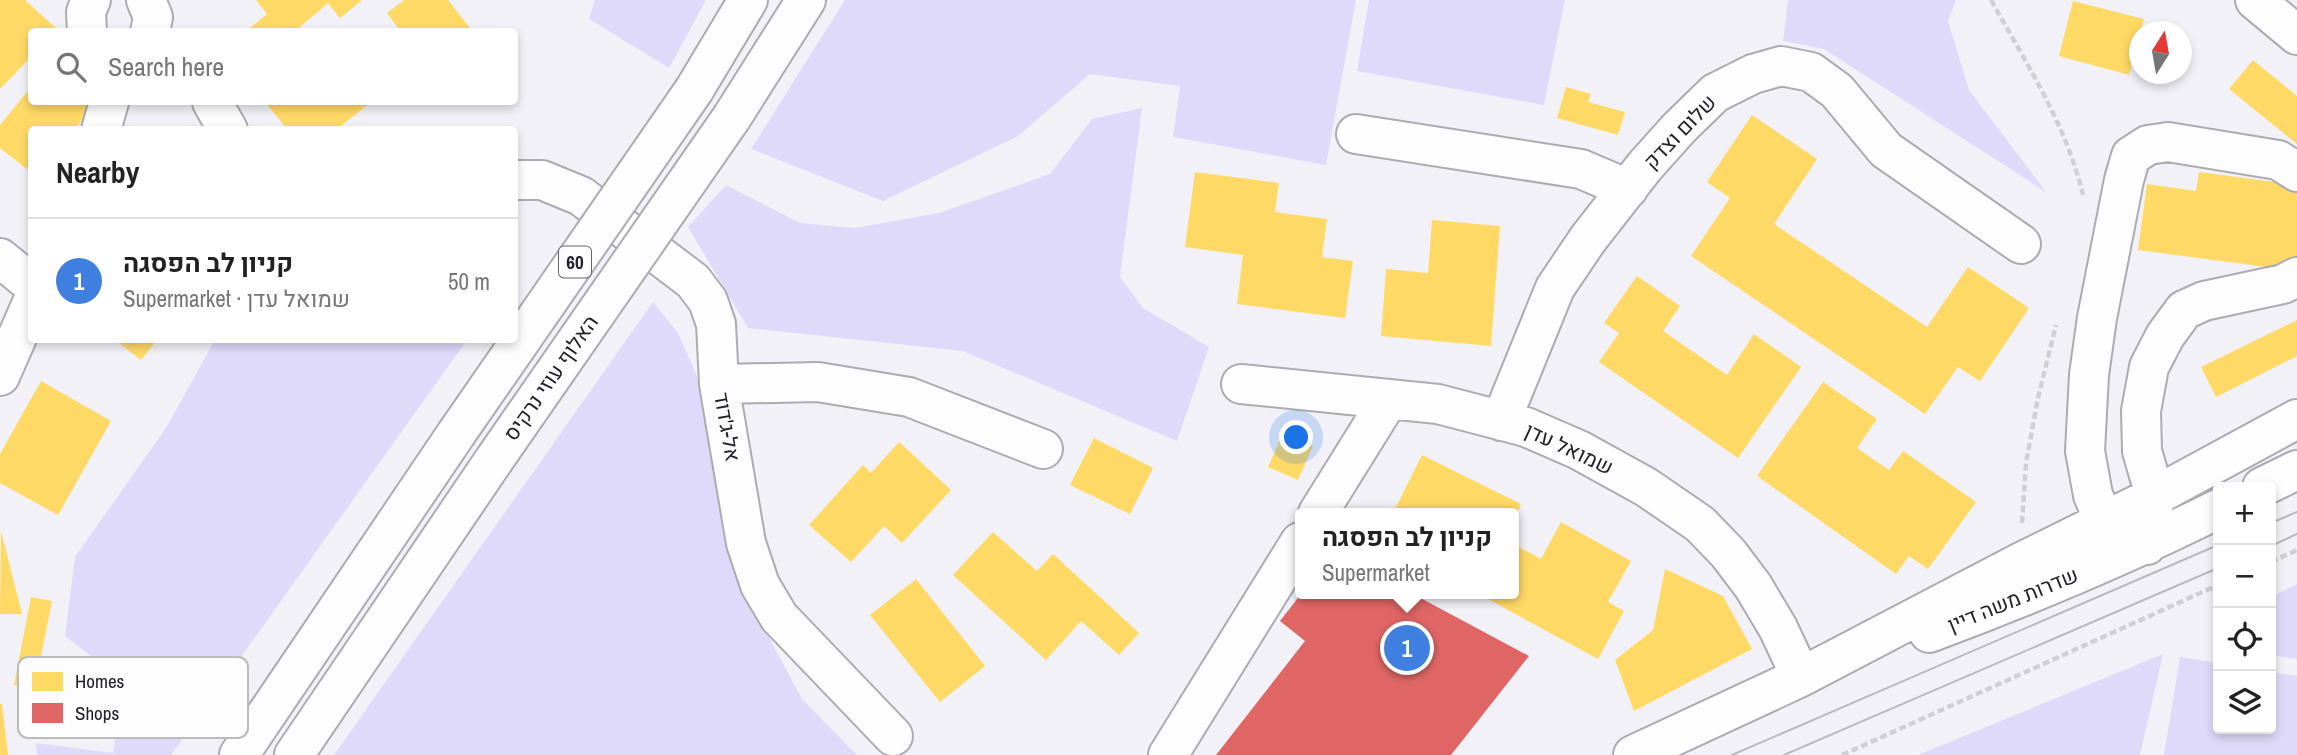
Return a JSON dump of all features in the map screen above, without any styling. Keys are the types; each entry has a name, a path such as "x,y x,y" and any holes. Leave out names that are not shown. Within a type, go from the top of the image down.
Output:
{"main road":[{"path":"146,0 153,17 151,28"},
{"name":"60","path":"239,755 456,434 694,90 748,0"},
{"name":"האלוף עוזי נרקיס","path":"294,755 732,117 806,0"},
{"path":"2255,0 2297,35"},
{"name":"שלום וצדק","path":"1501,421 1555,288 1588,239 1679,128 1715,93 1753,74 1781,66 1811,72 1837,91 1886,150 2021,244"},
{"path":"101,126 108,105"},
{"path":"214,105 226,126"},
{"path":"1356,134 1581,169 1628,189"},
{"path":"2297,172 2278,160 2168,142 2148,145 2131,156 2123,180 2097,318 2084,429 2088,476 2104,521 2147,545 2155,496 2142,451 2141,411 2149,367 2165,336 2184,310 2204,301 2283,284 2297,277"},
{"name":"אל-ג'דוד","path":"518,180 542,180 581,196 693,281 709,301 716,324 719,384 746,542 760,585 779,617 893,736"},
{"path":"0,258 28,281"},
{"path":"0,376 28,312"},
{"path":"719,384 818,382 909,397 1043,449"},
{"name":"שמואל עדן","path":"1241,384 1438,404 1526,427 1580,450 1646,487 1700,524 1754,586 1801,677"},
{"path":"1321,508 1389,399"},
{"path":"2155,496 2297,419"},
{"path":"2272,482 2297,470"},
{"name":"שדרות משה דיין","path":"1633,755 1801,677 2019,563 2155,496"},
{"name":"שדרות משה דיין","path":"1801,677 1898,645 2032,594 2147,545 2213,512"},
{"path":"1168,755 1295,550"}],"path":[{"path":"1991,0 2056,118 2076,166 2083,197"},
{"path":"2019,563 2026,463 2038,398 2057,322"},
{"path":"2276,560 2297,550"},
{"path":"1842,755 2213,587"}],"shaded area":[{"path":"595,0 706,0 669,68 589,19"},
{"path":"845,0 1356,0 1326,165 1173,137 1180,86 1090,74 1018,136 883,201 751,149"},
{"path":"1369,0 1565,0 1544,105 1357,71"},
{"path":"1788,0 1956,0 1948,21 1969,90 2046,192 1824,49 1783,41"},
{"path":"1142,108 1120,277 1143,308 1209,347 1177,441 963,351 748,328 688,227 726,185 800,223 855,228 939,213 1050,174 1092,119"},
{"path":"653,302 678,333 711,408 732,522 764,628 802,699 857,755 334,755"},
{"path":"213,343 465,343 241,657 92,657 65,636 75,557 166,428"},
{"path":"2297,584 2297,659 2276,656 2276,594"},
{"path":"2163,654 2140,755 1918,755"},
{"path":"2180,657 2213,662 2213,734 2276,734 2276,673 2297,676 2297,755 2164,755"},
{"path":"116,738 183,738 171,755 37,755 36,743 113,753"}],"building: Homes":[{"path":"0,0 25,0 56,28 28,28 28,60 0,89"},
{"path":"256,0 362,0 340,18 328,3 299,28 250,28 267,14"},
{"path":"404,0 448,0 470,28 398,28 387,13"},
{"path":"2073,1 2144,19 2129,21 2129,75 2059,56"},
{"path":"2253,60 2297,96 2297,144 2229,89"},
{"path":"1566,87 1591,94 1588,102 1625,112 1618,135 1557,118"},
{"path":"28,91 28,105 86,105 91,109 78,126 28,126 28,170 0,148 0,125"},
{"path":"267,105 367,105 341,126 285,126"},
{"path":"1752,115 1817,159 1774,224 1927,327 1968,267 2029,308 1980,381 1958,367 1925,414 1691,256 1730,198 1707,182"},
{"path":"1195,172 1279,183 1275,212 1327,219 1322,257 1353,261 1345,318 1237,304 1243,255 1185,247"},
{"path":"2199,172 2297,185 2297,271 2138,250 2147,184 2196,191"},
{"path":"1432,220 1500,226 1491,346 1381,336 1386,269 1428,273"},
{"path":"1637,276 1680,306 1663,331 1727,375 1754,334 1801,367 1738,458 1599,362 1619,333 1604,323"},
{"path":"2297,320 2297,356 2216,397 2201,367"},
{"path":"119,343 155,343 141,360"},
{"path":"41,381 111,421 58,515 0,483 0,454"},
{"path":"1823,382 1877,419 1857,448 1889,470 1903,451 1976,502 1928,569 1909,556 1896,574 1757,476"},
{"path":"1283,433 1313,446 1298,480 1268,467"},
{"path":"1094,438 1153,468 1130,514 1070,485"},
{"path":"899,442 951,490 902,543 884,526 851,562 809,525 863,465 871,473"},
{"path":"1422,455 1521,504 1519,508 1396,508"},
{"path":"1561,522 1631,561 1608,602 1624,611 1598,659 1488,599 1519,599 1519,547 1541,559"},
{"path":"1,531 22,614 0,614"},
{"path":"993,532 1037,571 1053,554 1139,633 1119,655 1081,621 1046,660 953,575"},
{"path":"1665,569 1723,596 1752,649 1634,711 1615,660 1653,630"},
{"path":"916,579 985,666 940,702 870,615"},
{"path":"31,597 52,601 41,656 46,657 19,657"},
{"path":"18,664 18,686 14,685"},
{"path":"2,704 8,755 0,755"}],"building: Shops":[{"path":"1297,599 1422,599 1529,656 1451,755 1216,755 1305,641 1280,621"}],"tram line":[{"path":"2276,521 2297,512"},
{"path":"2273,545 2297,534"},
{"path":"1732,755 2213,547"},
{"path":"1784,755 2213,570"}],"place":[{"name":"קניון לב הפסגה","path":"1407,648"}]}
